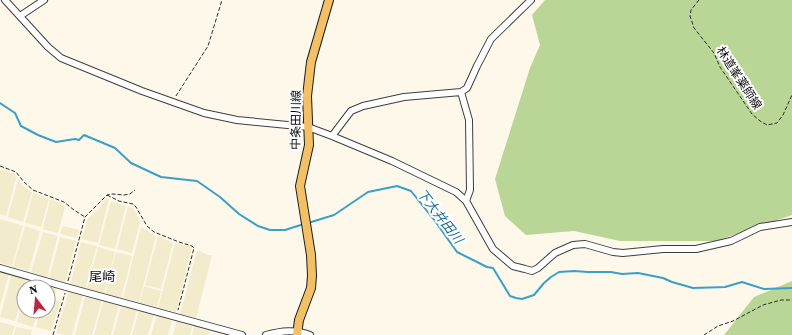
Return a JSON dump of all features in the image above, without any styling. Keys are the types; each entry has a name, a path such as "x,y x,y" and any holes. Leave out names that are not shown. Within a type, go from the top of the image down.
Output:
{"main road":[{"name":"中条田川線","path":"297,333 299,320 311,288 312,276 311,254 300,186 309,145 307,96 311,62 329,0"}],"street":[{"path":"5,0 48,47 61,58 172,102 204,113 237,120 308,128 332,136 392,161 456,192 466,201 494,249 513,266 532,271 538,268 554,253 573,244 585,244 613,252 696,249 731,242 760,227 792,222"},
{"path":"20,16 44,0"},
{"path":"332,136 351,111 363,106 404,97 461,92 467,88 490,39 531,0"},
{"path":"461,92 469,120 470,190 466,201"},
{"path":"0,268 176,318 242,335"},
{"path":"266,335 279,331 310,335"}],"path":[{"path":"172,102 208,46 222,0"},
{"name":"林道峯薬師線","path":"699,0 691,10 690,16 694,28 714,53 720,67 752,114 760,122 767,125 777,123 783,115 792,95"},
{"path":"0,166 16,172 33,190 64,202 85,218"},
{"path":"53,335 85,218 107,195 130,194 135,190"},
{"path":"107,195 119,201 133,204 147,226 154,232 194,248 176,318"},
{"path":"704,335 718,326 762,305 781,300 792,300"}],"shaded area":[{"path":"0,170 15,174 16,179 6,216 0,214"},
{"path":"18,179 24,187 32,192 23,222 8,217"},
{"path":"33,193 49,199 41,227 25,223"},
{"path":"106,198 109,199 98,243 82,239 88,218 97,211"},
{"path":"50,199 61,203 65,207 58,233 43,229"},
{"path":"111,201 126,206 115,249 99,245"},
{"path":"128,206 134,209 140,222 132,253 117,249"},
{"path":"0,219 23,226 12,266 0,263"},
{"path":"25,226 40,231 29,271 13,267"},
{"path":"63,226 79,230 77,238 60,234"},
{"path":"141,227 156,236 139,302 123,298"},
{"path":"43,232 58,236 47,277 31,272"},
{"path":"158,236 173,243 161,289 145,285"},
{"path":"60,237 76,241 65,282 49,278"},
{"path":"81,242 97,246 85,289 70,285"},
{"path":"175,243 192,247 176,312 158,308"},
{"path":"98,247 115,252 104,294 87,289"},
{"path":"197,250 208,255 212,255 196,318 180,314"},
{"path":"116,252 132,256 121,298 105,294"},
{"path":"0,271 9,274 0,306"},
{"path":"12,274 27,279 16,279 15,321 0,317"},
{"path":"144,286 161,291 157,307 140,303"},
{"path":"69,291 83,295 72,335 64,335 56,333"},
{"path":"87,295 102,300 92,335 75,335 85,297"},
{"path":"56,300 60,302 56,315"},
{"path":"105,301 119,305 111,335 94,335 103,302"},
{"path":"121,306 137,310 130,335 113,335"},
{"path":"139,311 154,314 148,335 132,335"},
{"path":"157,315 172,321 168,335 151,335"},
{"path":"18,319 35,319 33,327 17,322"},
{"path":"38,319 55,319 51,331 36,327"},
{"path":"177,321 192,327 190,335 173,335"},
{"path":"0,322 15,326 12,335 0,335"},
{"path":"194,326 210,331 209,335 192,335"},
{"path":"16,327 32,330 31,335 14,335"}],"green space":[{"path":"545,0 792,0 792,215 716,241 620,241 574,231 526,235 505,216 495,179 530,68 540,45 532,15"},
{"path":"792,281 792,335 724,335 754,297"}],"waterway":[{"name":"下大井田川","path":"0,103 15,113 21,126 38,135 56,142 75,139 79,140 84,135 115,148 131,163 161,177 197,181 220,197 239,214 258,226 270,230 285,230 304,224"},
{"name":"下大井田川","path":"308,223 334,215 368,192 397,186 411,191 457,252 487,267 493,268 510,296 516,298 522,299 534,295 544,283 559,272 574,271 611,272 622,274 638,273 663,278 693,288 725,287 742,282 764,289 792,288"}],"district":[{"name":"尾崎","path":"102,276"}]}
